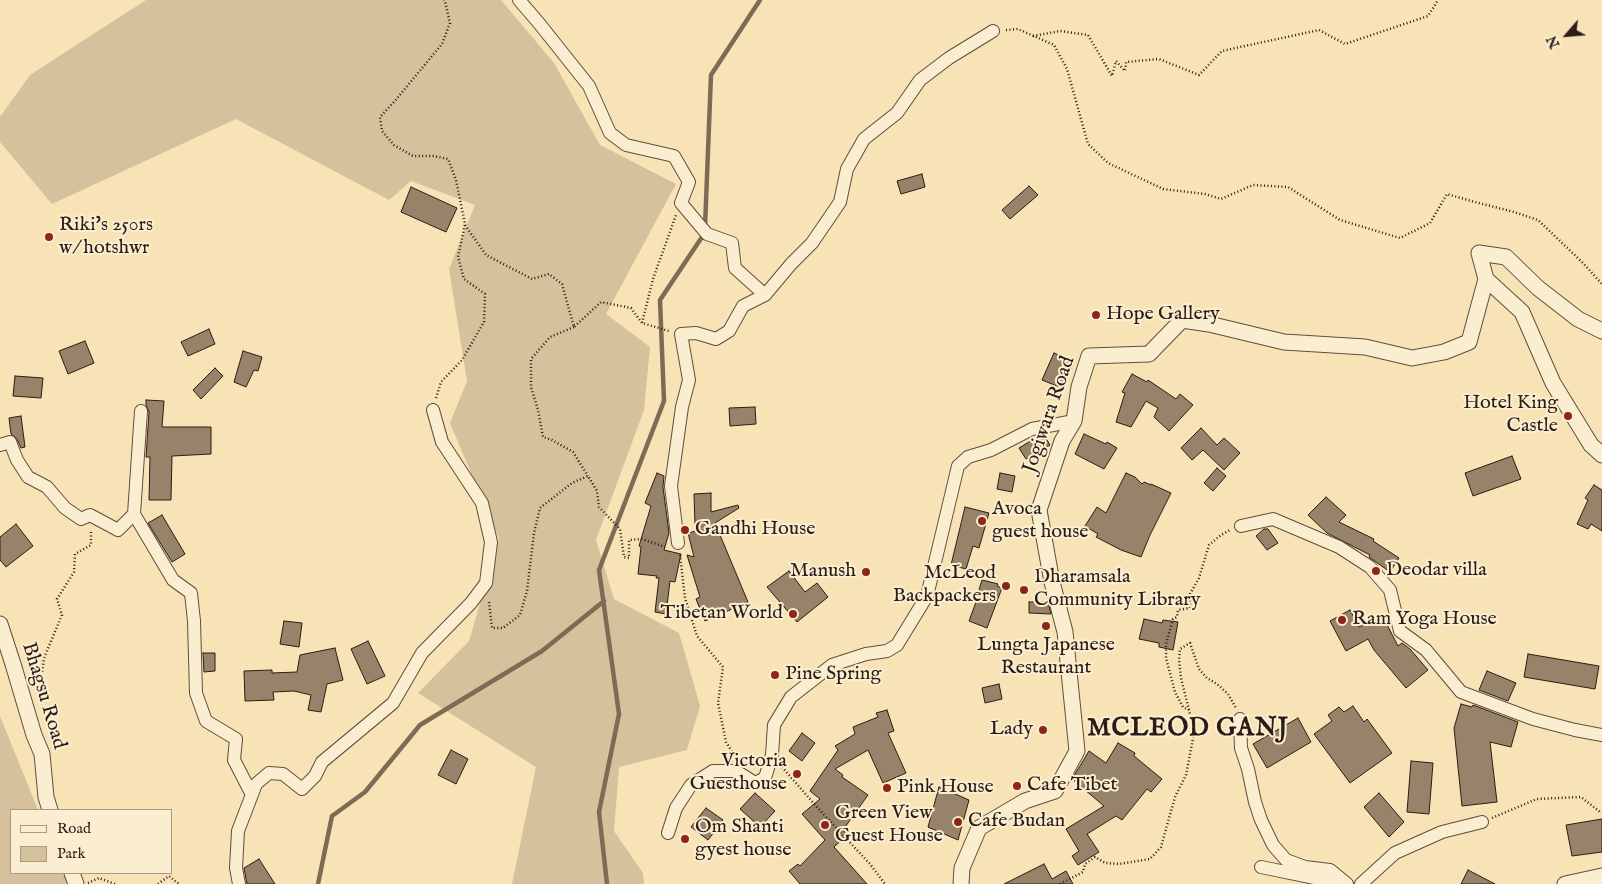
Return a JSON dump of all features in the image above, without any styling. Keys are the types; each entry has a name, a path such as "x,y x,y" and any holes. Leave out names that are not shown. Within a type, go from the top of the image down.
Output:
{"street":[{"path":"519,0 589,86 610,132 626,145 674,156 689,182 680,203 707,234 732,243 735,268 764,295"},
{"path":"679,547 671,486 688,380 681,334 696,333 716,339 729,331 744,306 764,295 790,264 812,243 840,202 847,169 864,140 897,113 920,80 949,58 993,30"},
{"path":"1602,331 1578,319 1538,288 1506,257 1479,253 1486,279 1522,312 1553,383 1590,445 1602,455"},
{"name":"Jogiwara Road","path":"961,884 962,868 979,828 1025,801 1055,791 1076,752 1065,632 1052,582 1039,510 1062,441 1074,421 1079,387 1089,356 1149,354 1182,320 1209,324 1284,342 1365,347 1412,358 1444,352 1469,342 1486,279"},
{"path":"239,884 236,868 238,830 256,784 269,773 283,774 302,789 315,776 322,762 393,703 422,653 471,603 486,583 491,542 482,503 442,442 433,410"},
{"path":"140,412 134,514 173,580 191,593 194,621 196,693 206,721 236,739 234,760 251,793"},
{"path":"668,833 676,808 691,785 713,771 736,771 755,783 765,778 772,755 774,725 791,697 832,665 866,654 887,651 897,645 927,596 958,466 968,457 991,450 1032,429 1074,421"},
{"path":"0,446 10,442 17,460 28,477 47,487 65,508 82,520 90,514 118,530 134,514"},
{"path":"1241,526 1273,519 1339,547 1370,567 1390,590 1400,631 1426,650 1461,692 1533,719 1602,735"},
{"name":"Bhagsu Road","path":"0,624 34,735 42,754 46,797 50,809"},
{"path":"1240,719 1241,748 1248,769 1255,802 1273,845 1286,860 1306,867 1330,870 1347,884"},
{"path":"1361,884 1395,853 1442,832 1482,822"},
{"path":"1261,868 1324,880 1333,884"},
{"path":"1565,884 1602,876"}],"path":[{"path":"433,410 441,382 462,360 484,322 485,294 464,279 458,257 465,225 456,180 448,159 434,156 413,156 394,145 382,131 380,117 442,44 450,23 444,0"},
{"path":"1033,36 1060,31 1088,35 1112,76 1116,61 1125,71 1126,62 1159,59 1199,75 1222,51 1319,30 1345,44 1428,16 1438,0"},
{"path":"993,30 1018,29 1054,45 1067,69 1088,144 1108,163 1162,189 1205,194 1221,199 1253,185 1288,187 1340,220 1400,238 1430,223 1447,194 1538,220 1602,284"},
{"path":"642,324 652,279 680,203"},
{"path":"465,225 486,255 532,279 549,274 562,284 574,327"},
{"path":"665,331 642,324 631,308 601,302 574,327 550,337 531,359 532,387 543,436 573,452 597,491 599,507 620,529 624,557 629,558 629,540 642,539 679,547 685,598 696,636 723,667 718,703 726,742 748,778"},
{"path":"486,583 492,628 503,628 520,615 527,591 534,533 540,508 572,483 588,476"},
{"path":"39,696 44,658 62,614 57,599 74,572 75,554 91,545 90,514"},
{"path":"1189,710 1183,707 1175,692 1166,658 1166,644 1173,619 1177,617 1178,610 1190,608 1190,594 1199,578 1209,545 1221,535 1241,526"},
{"path":"1060,884 1083,872 1085,864 1095,857 1105,863 1119,864 1150,859 1161,847 1175,797 1186,775 1194,733 1181,678 1180,649 1190,643 1199,669 1207,678 1228,694 1236,707 1240,719"},
{"path":"772,755 870,864 884,884"},
{"path":"1482,822 1537,799 1581,797 1602,812"},
{"path":"158,884 169,876 178,884"},
{"path":"86,884 99,878 115,884"}],"green space":[{"path":"146,0 501,0 554,63 600,145 676,184 606,314 650,347 644,410 596,540 614,599 679,633 700,706 687,750 619,767 614,831 643,873 644,884 512,884 536,767 418,693 469,641 499,539 450,423 467,381 449,269 475,205 411,181 389,200 236,119 52,204 0,142 0,117 30,75"},
{"path":"0,716 38,809 10,809 10,874 63,874 67,884 0,884"}],"building":[{"path":"922,174 925,187 901,194 897,181"},
{"path":"1029,186 1038,195 1010,219 1002,210"},
{"path":"411,187 457,208 446,232 401,212"},
{"path":"209,329 215,344 188,356 181,342"},
{"path":"85,341 94,363 68,374 59,351"},
{"path":"243,351 262,357 258,371 254,370 246,387 234,382"},
{"path":"1054,353 1074,362 1062,388 1042,380"},
{"path":"215,368 223,376 201,399 193,390"},
{"path":"1132,374 1147,382 1148,380 1176,399 1180,394 1193,405 1169,431 1154,417 1158,408 1146,401 1131,427 1116,422 1125,393 1122,392"},
{"path":"15,376 43,378 41,398 13,396"},
{"path":"146,400 164,401 162,427 211,427 211,454 172,456 171,500 149,500 150,457 146,457 149,412"},
{"path":"755,407 756,424 730,426 729,408"},
{"path":"21,416 25,447 21,448 17,439 11,434 9,418"},
{"path":"1201,428 1217,445 1224,438 1240,453 1224,470 1203,450 1192,460 1181,448"},
{"path":"1084,434 1106,444 1107,442 1117,448 1104,469 1075,454"},
{"path":"1044,435 1050,445 1026,459 1019,448"},
{"path":"1512,456 1521,479 1473,496 1465,473"},
{"path":"1217,468 1226,476 1213,491 1204,483"},
{"path":"657,473 664,476 663,487 669,533 664,550 681,554 675,582 670,581 666,614 655,612 659,578 656,578 657,576 638,574 641,547 639,546 651,506 645,503"},
{"path":"1000,473 1015,476 1012,492 997,489"},
{"path":"1126,473 1135,477 1142,484 1144,482 1151,484 1171,493 1141,557 1121,550 1096,537 1098,534 1085,526 1097,507 1106,513"},
{"path":"1594,485 1602,490 1602,531 1591,524 1588,529 1577,524 1588,500 1585,498"},
{"path":"711,493 711,512 738,505 739,508 715,523 748,602 705,621 696,599 700,597 687,555 694,557 688,533 696,531 694,494"},
{"path":"1326,497 1346,515 1339,522 1374,539 1373,541 1399,558 1390,572 1369,557 1370,555 1327,533 1308,515"},
{"path":"965,507 989,513 979,548 973,546 966,569 951,565"},
{"path":"162,515 185,554 172,562 148,523"},
{"path":"16,524 33,546 6,567 0,560 0,537"},
{"path":"1264,529 1268,529 1278,543 1267,550 1256,536"},
{"path":"789,571 805,592 817,583 828,597 797,622 767,587"},
{"path":"982,580 998,584 997,586 1002,588 987,628 969,621"},
{"path":"1029,602 1048,602 1051,614 1029,613"},
{"path":"1350,610 1359,627 1382,615 1398,646 1402,643 1410,649 1428,670 1406,688 1374,650 1368,639 1346,651 1330,621"},
{"path":"1144,619 1162,623 1163,620 1178,622 1173,650 1159,647 1159,643 1139,639"},
{"path":"284,621 302,623 299,647 280,644"},
{"path":"368,641 385,676 367,684 351,649"},
{"path":"335,648 343,680 327,684 321,712 308,710 311,695 294,691 273,692 274,700 245,701 244,671 272,670 272,673 297,672 300,655"},
{"path":"203,653 215,653 215,671 204,672"},
{"path":"1528,654 1599,666 1595,689 1524,677"},
{"path":"1487,671 1516,683 1508,701 1479,690"},
{"path":"999,684 1002,699 985,703 982,688"},
{"path":"1461,704 1472,707 1473,705 1518,722 1511,747 1490,742 1497,802 1462,806 1454,728"},
{"path":"1353,706 1364,722 1367,719 1392,753 1350,783 1314,734 1332,721 1328,715 1339,707 1344,712"},
{"path":"887,710 894,731 888,733 906,773 883,783 868,750 835,769 843,775 842,777 868,795 843,830 847,835 834,847 867,884 800,884 789,871 798,864 800,866 825,840 802,814 820,799 810,791 838,750 835,746 855,734 853,727 878,717 876,713"},
{"path":"1298,718 1311,742 1267,768 1253,744"},
{"path":"802,733 815,743 802,761 789,751"},
{"path":"1118,743 1135,753 1134,756 1162,779 1151,792 1147,789 1122,820 1116,816 1087,834 1099,852 1078,865 1072,856 1079,851 1066,829 1104,806 1072,779 1089,751 1106,763"},
{"path":"451,750 468,759 456,784 438,775"},
{"path":"1411,761 1433,763 1429,814 1407,812"},
{"path":"939,787 969,800 958,840 928,827"},
{"path":"755,793 775,811 760,827 740,809"},
{"path":"1379,793 1404,822 1389,837 1364,807"},
{"path":"706,808 723,820 708,840 691,827"},
{"path":"1602,819 1602,852 1572,856 1566,825"},
{"path":"259,859 275,884 247,884 244,868"},
{"path":"1044,864 1052,879 1066,871 1073,884 1004,884"},
{"path":"1468,870 1495,884 1461,884"}],"waterway":[{"path":"705,227 711,75 760,0"},
{"path":"607,884 599,812 619,714 599,570 664,401 660,300 704,234"},
{"path":"318,884 332,816 365,792 420,725 542,651 604,601"}],"place":[{"name":"Riki's 250rs w/ hotshwr","path":"49,237"},
{"name":"Hope Gallery","path":"1096,315"},
{"name":"Hotel King Castle","path":"1568,416"},
{"name":"Avoca guest house","path":"982,521"},
{"name":"Gandhi House","path":"685,530"},
{"name":"Deodar villa","path":"1376,571"},
{"name":"Manush","path":"866,572"},
{"name":"McLeod Backpackers","path":"1006,586"},
{"name":"Dharamsala Community Library","path":"1024,590"},
{"name":"Tibetan World","path":"793,614"},
{"name":"Ram Yoga House","path":"1342,620"},
{"name":"Lungta Japanese Restaurant","path":"1046,626"},
{"name":"Pine Spring","path":"775,675"},
{"name":"Lady","path":"1043,730"},
{"name":"Victoria Guesthouse","path":"797,774"},
{"name":"Cafe Tibet","path":"1017,786"},
{"name":"Pink House","path":"887,788"},
{"name":"Cafe Budan","path":"958,822"},
{"name":"Green View Guest House","path":"825,825"},
{"name":"Om Shanti gyest house","path":"685,839"}],"district":[{"name":"MCLEOD GANJ","path":"1188,730"}]}
